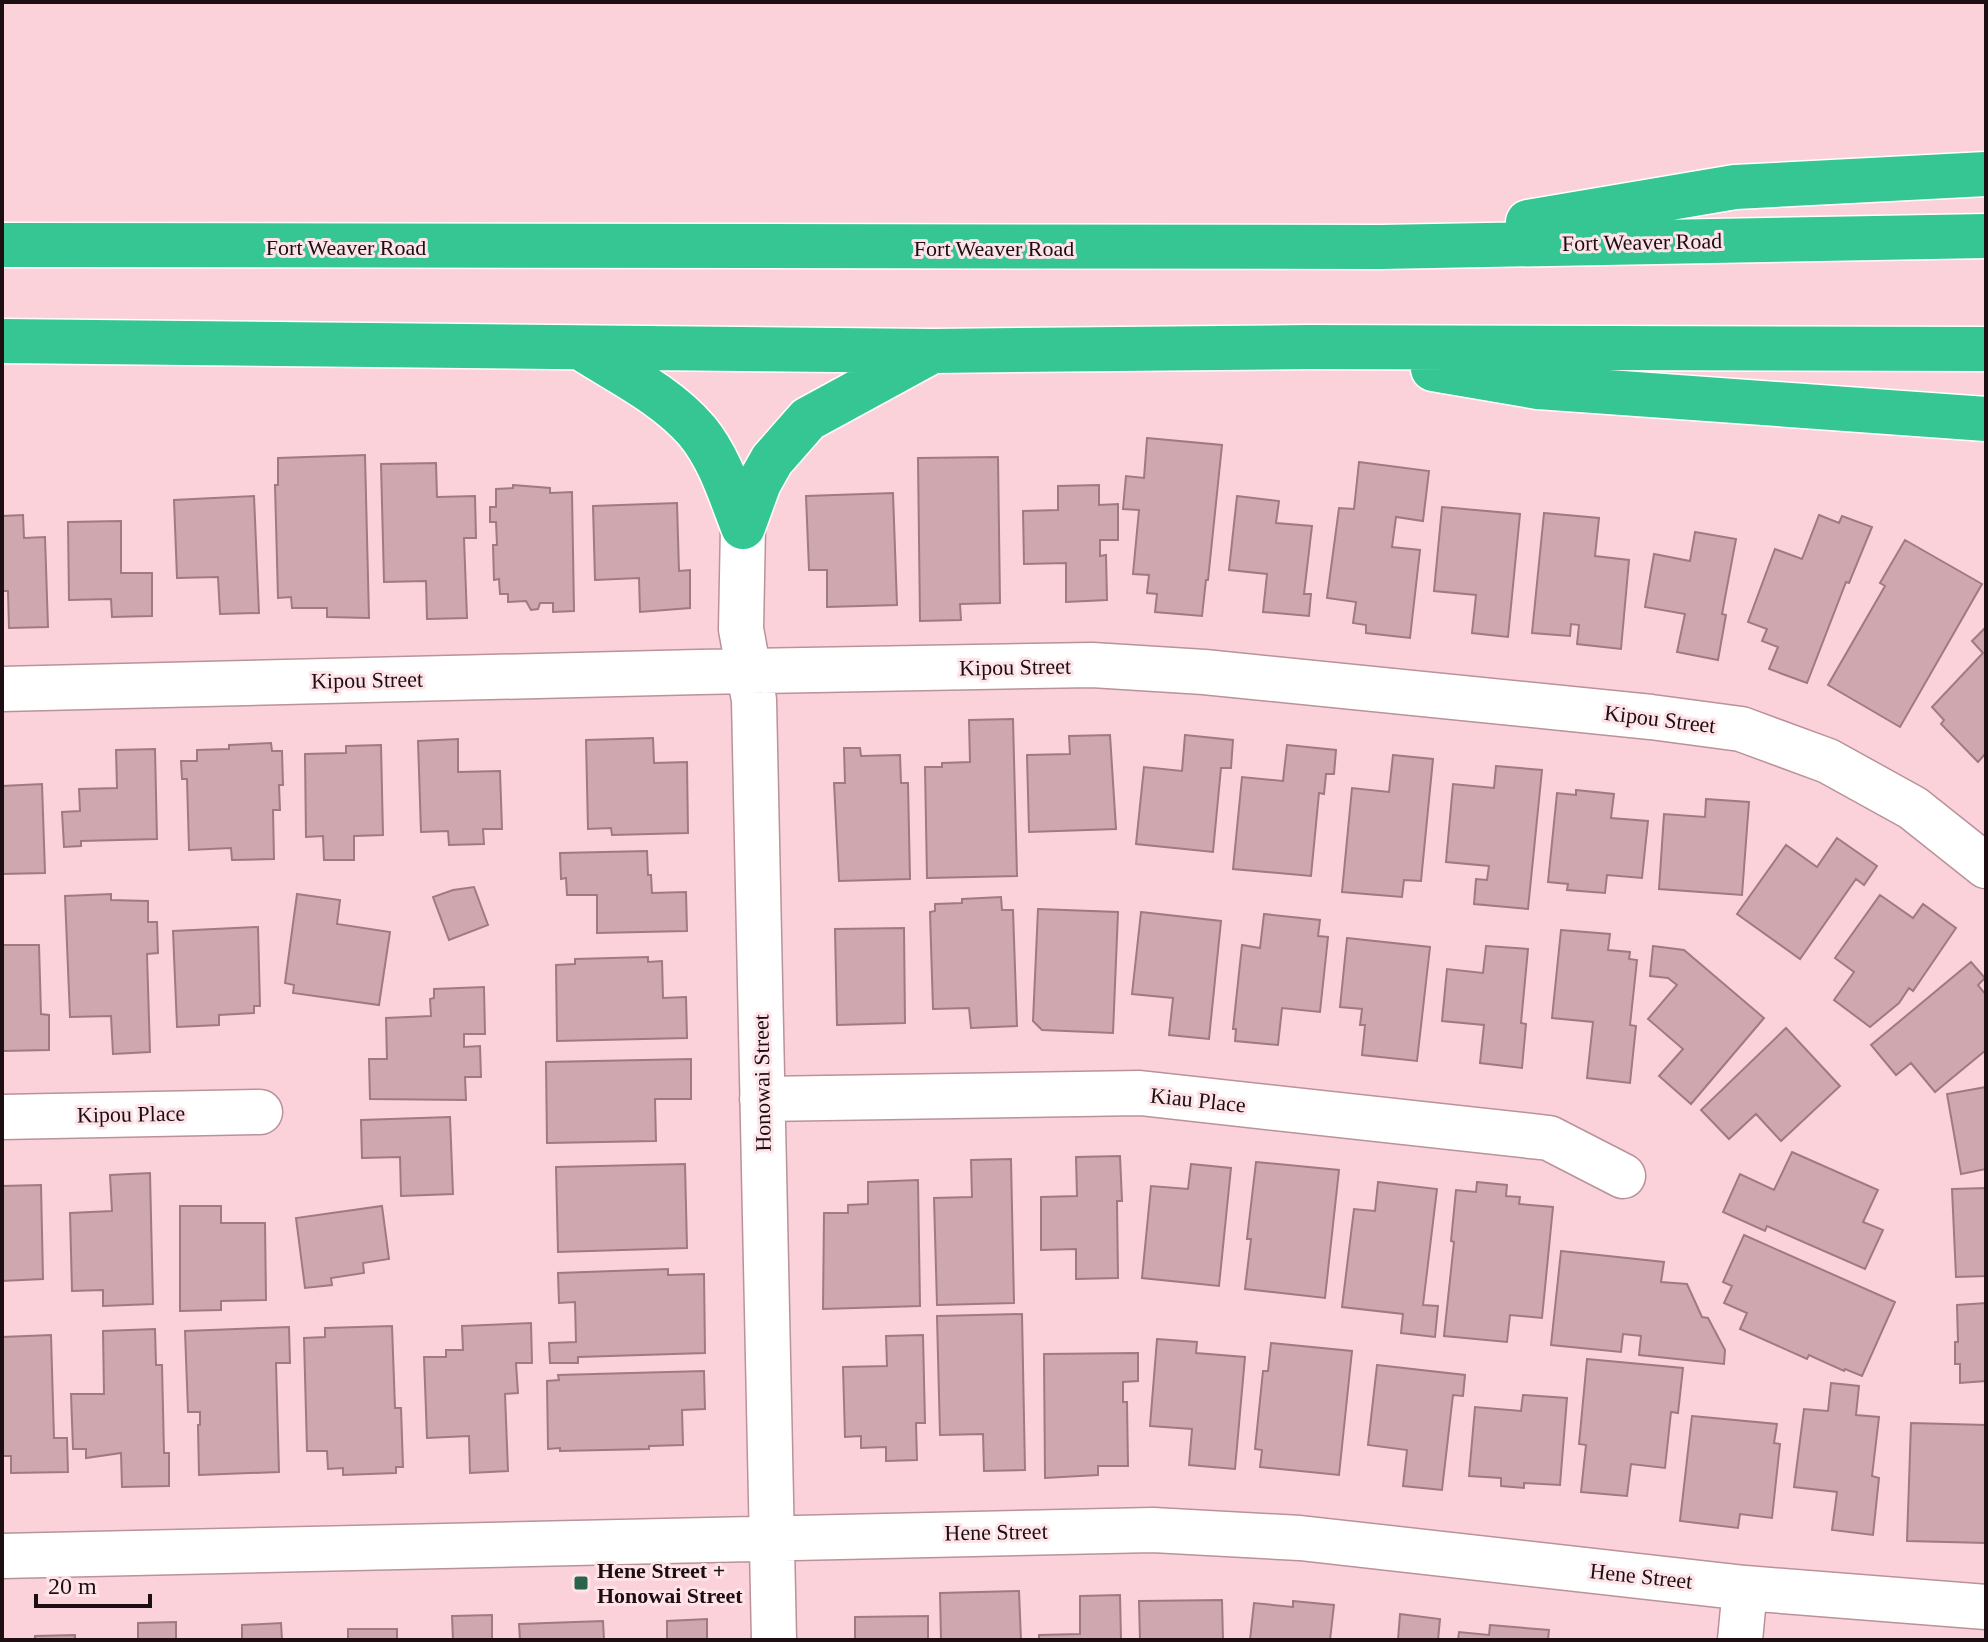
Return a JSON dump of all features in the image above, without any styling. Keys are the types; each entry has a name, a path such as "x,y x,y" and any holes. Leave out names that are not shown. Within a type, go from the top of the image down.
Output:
{"highway":[{"path":"1381,247 1735,187 1986,174"},
{"name":"Fort Weaver Road","path":"2,245 1381,247 1986,236"},
{"path":"2,341 933,351 1308,347 1986,349"},
{"path":"2,348 100,341"},
{"path":"1308,347 1538,387 1986,419"},
{"path":"581,348 666,402 697,432 721,469 743,527"},
{"path":"743,527 759,483 772,460 808,419 933,351"}],"street":[{"name":"Honowai Street","path":"743,527 741,629 754,700 774,1640"},
{"name":"Kipou Street","path":"2,689 1092,665 1204,672 1651,717 1741,729 1828,761 1913,808 1986,866"},
{"name":"Kiau Place","path":"762,1099 1140,1093 1549,1138 1623,1176"},
{"name":"Kipou Place","path":"2,1117 260,1112"},
{"name":"Hene Street","path":"2,1556 1153,1530 1300,1538 1745,1588 1986,1607"},
{"path":"1740,1640 1745,1588"}],"building":[{"path":"1147,438 1222,445 1202,616 1155,612 1157,594 1147,593 1149,575 1133,574 1139,510 1123,509 1126,476 1144,478"},
{"path":"365,455 369,618 327,617 327,608 292,608 291,597 278,598 275,485 278,485 278,458"},
{"path":"998,457 1000,603 960,604 961,620 920,621 918,458"},
{"path":"1359,462 1429,471 1423,521 1396,517 1392,547 1420,550 1410,638 1366,633 1366,625 1353,623 1356,602 1327,598 1339,508 1354,509"},
{"path":"436,463 437,497 475,496 476,538 464,538 467,618 427,619 426,581 384,582 381,464"},
{"path":"513,485 550,488 550,493 572,492 574,611 553,612 553,603 540,603 538,609 531,610 526,601 508,602 508,594 500,594 499,579 494,580 496,522 490,522 490,507 496,507 496,489 513,488"},
{"path":"1099,485 1099,505 1118,504 1118,540 1100,540 1100,556 1106,555 1107,600 1066,602 1066,563 1024,564 1023,511 1058,510 1058,486"},
{"path":"893,493 897,605 827,607 827,570 809,570 806,496"},
{"path":"254,496 259,613 220,614 218,577 177,578 174,500"},
{"path":"1237,496 1279,501 1276,523 1312,526 1304,594 1311,594 1309,616 1263,612 1267,574 1229,570"},
{"path":"677,503 679,571 690,570 690,608 640,612 639,578 595,580 593,506"},
{"path":"1442,507 1520,514 1508,637 1472,633 1476,595 1434,591"},
{"path":"1544,513 1599,518 1595,556 1629,560 1621,649 1577,644 1579,625 1571,624 1570,636 1532,633"},
{"path":"23,515 24,538 45,537 48,627 9,628 8,591 2,591 2,516"},
{"path":"1819,515 1839,523 1842,516 1872,527 1849,583 1846,582 1807,683 1769,669 1778,647 1762,641 1767,629 1748,622 1775,549 1802,559"},
{"path":"121,521 121,573 152,573 152,616 112,617 111,599 69,600 68,522"},
{"path":"1695,532 1736,539 1722,614 1726,615 1718,660 1677,652 1685,614 1645,607 1654,554 1690,561"},
{"path":"1905,540 1982,584 1900,727 1828,685 1885,586 1880,583"},
{"path":"1986,627 1986,753 1978,762 1941,724 1944,720 1932,707 1983,653 1972,641"},
{"path":"1013,719 1017,876 927,878 925,767 970,762 969,720"},
{"path":"1110,735 1116,829 1029,832 1027,755 1070,754 1069,736"},
{"path":"1185,735 1233,740 1231,768 1221,768 1213,852 1136,844 1144,767 1182,771"},
{"path":"653,738 654,763 687,762 688,833 612,835 611,828 588,829 586,740"},
{"path":"458,739 458,772 500,771 502,829 483,829 484,844 449,845 448,831 421,832 418,741"},
{"path":"271,743 272,751 282,751 283,785 279,785 280,810 273,810 274,859 232,860 231,848 189,850 187,779 182,779 181,761 197,761 197,750"},
{"path":"381,745 383,835 354,836 354,860 324,860 323,836 306,837 305,754 346,753 346,746"},
{"path":"1287,745 1336,750 1334,774 1326,774 1324,794 1319,793 1311,876 1233,869 1242,777 1283,781"},
{"path":"844,748 860,748 861,756 900,755 901,783 908,783 910,879 839,881 834,783 845,783"},
{"path":"155,749 157,839 81,841 81,846 64,847 62,812 80,811 79,789 117,788 116,750"},
{"path":"1393,755 1433,759 1421,881 1404,880 1402,897 1342,892 1352,788 1389,792"},
{"path":"1496,766 1542,770 1528,909 1474,904 1476,879 1487,880 1489,866 1446,862 1453,784 1494,788"},
{"path":"42,784 45,873 2,874 2,786"},
{"path":"1576,790 1614,794 1611,818 1648,821 1642,878 1607,875 1605,893 1567,890 1568,884 1548,882 1557,793 1576,795"},
{"path":"1706,799 1749,802 1742,895 1659,889 1664,814 1705,817"},
{"path":"1837,838 1877,866 1864,885 1856,879 1800,959 1737,914 1786,845 1817,867"},
{"path":"647,851 652,893 686,892 687,931 597,933 597,895 567,895 566,878 561,879 560,853"},
{"path":"474,887 488,925 449,940 433,897"},
{"path":"111,894 111,900 148,901 148,922 157,922 158,953 147,954 150,1052 113,1054 111,1016 70,1017 65,896"},
{"path":"297,894 340,900 337,924 390,932 379,1005 293,993 294,985 285,983"},
{"path":"1880,895 1913,918 1923,904 1956,928 1913,991 1909,988 1899,1003 1870,1027 1834,1000 1854,972 1835,958"},
{"path":"1001,897 1002,910 1013,910 1017,1026 971,1028 969,1008 933,1009 930,912 935,911 935,904"},
{"path":"1038,909 1118,912 1113,1033 1042,1030 1033,1021"},
{"path":"1141,912 1221,921 1209,1039 1169,1035 1173,998 1132,994"},
{"path":"1264,914 1320,920 1318,936 1328,937 1320,1012 1282,1008 1278,1045 1235,1041 1236,1029 1233,1029 1242,945 1260,948"},
{"path":"258,927 260,1006 254,1006 254,1013 219,1015 219,1025 177,1027 173,931"},
{"path":"904,928 905,1023 837,1025 835,929"},
{"path":"1561,930 1610,934 1608,950 1630,952 1629,959 1637,960 1630,1025 1636,1026 1630,1083 1587,1078 1593,1022 1552,1018"},
{"path":"1347,938 1430,947 1417,1061 1362,1055 1365,1025 1360,1025 1362,1009 1340,1007"},
{"path":"2,945 39,945 41,1014 49,1015 49,1050 3,1051"},
{"path":"1486,946 1528,949 1521,1023 1526,1024 1522,1068 1480,1063 1484,1025 1442,1021 1447,969 1483,973"},
{"path":"1653,946 1684,950 1764,1018 1691,1104 1659,1076 1683,1049 1648,1019 1677,985 1668,978 1650,976"},
{"path":"648,957 648,962 662,961 663,998 686,997 687,1038 557,1041 556,965 575,964 575,959"},
{"path":"1971,962 1985,978 1978,985 1986,995 1986,1050 1935,1092 1911,1063 1896,1075 1871,1045"},
{"path":"484,987 485,1034 464,1034 464,1047 480,1046 481,1077 465,1077 466,1100 370,1099 369,1059 387,1059 386,1018 431,1016 430,999 434,998 434,989"},
{"path":"1786,1028 1840,1086 1781,1141 1756,1114 1729,1139 1701,1110"},
{"path":"691,1059 691,1099 655,1099 656,1141 547,1143 546,1062"},
{"path":"1986,1087 1986,1169 1961,1174 1947,1094"},
{"path":"450,1117 453,1194 401,1196 400,1157 362,1158 361,1120"},
{"path":"1792,1152 1878,1190 1863,1222 1883,1230 1865,1269 1767,1226 1765,1231 1723,1212 1740,1174 1774,1190"},
{"path":"1120,1156 1122,1201 1117,1201 1118,1278 1076,1279 1076,1249 1041,1250 1041,1197 1077,1196 1076,1157"},
{"path":"1011,1159 1014,1303 937,1305 934,1198 972,1197 971,1160"},
{"path":"1256,1162 1339,1170 1325,1298 1245,1289"},
{"path":"685,1164 687,1248 558,1252 556,1167"},
{"path":"1191,1164 1231,1168 1219,1286 1142,1278 1151,1186 1188,1189"},
{"path":"150,1173 153,1304 103,1306 103,1290 72,1291 70,1213 112,1211 110,1175"},
{"path":"918,1180 920,1306 823,1309 824,1213 848,1213 848,1205 868,1204 868,1182"},
{"path":"1378,1182 1437,1189 1423,1305 1438,1306 1435,1337 1401,1333 1403,1314 1342,1307 1354,1209 1375,1211"},
{"path":"1477,1182 1507,1185 1506,1196 1520,1197 1519,1204 1553,1207 1542,1318 1510,1315 1507,1342 1444,1336 1456,1190 1476,1192"},
{"path":"41,1185 43,1279 2,1281 2,1186"},
{"path":"1986,1188 1986,1276 1956,1277 1952,1189"},
{"path":"180,1206 221,1206 221,1223 265,1223 266,1300 221,1301 221,1310 180,1311"},
{"path":"382,1206 389,1259 363,1263 364,1273 331,1278 332,1285 305,1288 296,1218"},
{"path":"1744,1235 1895,1302 1862,1376 1809,1355 1807,1359 1740,1329 1747,1313 1724,1303 1732,1286 1723,1282"},
{"path":"1561,1251 1664,1262 1661,1282 1687,1284 1702,1317 1708,1318 1725,1350 1724,1364 1639,1355 1641,1336 1623,1334 1621,1352 1551,1345"},
{"path":"668,1269 668,1275 704,1274 705,1353 578,1357 578,1363 550,1363 549,1343 576,1342 575,1302 559,1303 558,1273"},
{"path":"1986,1303 1986,1381 1960,1383 1960,1364 1955,1364 1957,1305"},
{"path":"1022,1314 1025,1470 984,1471 983,1434 940,1435 937,1316"},
{"path":"531,1323 532,1363 516,1363 518,1393 505,1394 508,1471 470,1473 469,1436 427,1438 424,1357 446,1357 446,1350 463,1350 462,1326"},
{"path":"392,1326 395,1408 401,1408 403,1467 396,1467 396,1473 343,1475 343,1468 328,1469 327,1451 307,1451 304,1338 325,1337 325,1328"},
{"path":"289,1327 290,1363 276,1363 279,1472 199,1475 200,1412 188,1412 185,1331"},
{"path":"155,1329 156,1365 162,1365 164,1453 169,1453 169,1486 122,1487 121,1453 86,1458 86,1449 73,1449 71,1394 104,1394 103,1331"},
{"path":"51,1335 54,1438 67,1438 68,1472 11,1473 11,1456 2,1456 2,1337"},
{"path":"923,1335 925,1423 916,1423 917,1460 886,1461 886,1447 861,1448 861,1436 845,1437 843,1367 887,1366 886,1336"},
{"path":"1157,1339 1197,1342 1196,1353 1245,1357 1235,1469 1189,1465 1192,1429 1150,1426"},
{"path":"1271,1343 1352,1351 1339,1475 1260,1467 1262,1450 1255,1449 1263,1371 1268,1371"},
{"path":"1138,1353 1138,1381 1123,1382 1123,1402 1127,1402 1128,1466 1098,1466 1098,1475 1045,1478 1044,1354"},
{"path":"1587,1359 1683,1368 1678,1413 1671,1412 1665,1468 1631,1464 1627,1496 1581,1492 1586,1445 1579,1444"},
{"path":"1377,1365 1465,1375 1463,1396 1453,1395 1442,1490 1403,1486 1407,1450 1368,1445"},
{"path":"704,1371 705,1409 682,1410 683,1445 649,1446 649,1449 548,1449 547,1381 559,1380 558,1375"},
{"path":"1831,1383 1859,1386 1856,1415 1879,1417 1872,1476 1879,1478 1873,1535 1832,1530 1837,1492 1794,1487 1804,1409 1828,1411"},
{"path":"1523,1395 1567,1398 1560,1485 1524,1483 1524,1488 1501,1486 1501,1478 1469,1476 1475,1407 1521,1411"},
{"path":"1692,1416 1777,1424 1774,1443 1780,1444 1772,1518 1740,1514 1738,1528 1680,1521"},
{"path":"1911,1423 1986,1425 1986,1543 1907,1541"},
{"path":"1019,1591 1021,1640 941,1640 940,1593"},
{"path":"1120,1595 1121,1639 1039,1640 1039,1635 1080,1634 1080,1596"},
{"path":"1222,1600 1223,1640 1140,1640 1139,1601"},
{"path":"1293,1601 1334,1605 1330,1640 1250,1640 1254,1603 1293,1607"},
{"path":"1400,1614 1440,1619 1438,1640 1398,1640"},
{"path":"492,1615 492,1640 453,1640 452,1616"},
{"path":"928,1616 928,1640 855,1640 855,1617"},
{"path":"707,1619 707,1640 667,1640 667,1621"},
{"path":"603,1621 604,1640 520,1640 519,1624"},
{"path":"176,1622 176,1640 138,1640 138,1623"},
{"path":"281,1623 282,1640 242,1640 242,1625"},
{"path":"1490,1625 1549,1630 1548,1640 1458,1640 1459,1632 1489,1635"},
{"path":"348,1629 397,1629 397,1640 304,1640 348,1639"},
{"path":"75,1635 75,1640 35,1640 35,1636"}],"place":[{"name":"Hene Street + Honowai Street","path":"581,1583"}]}
